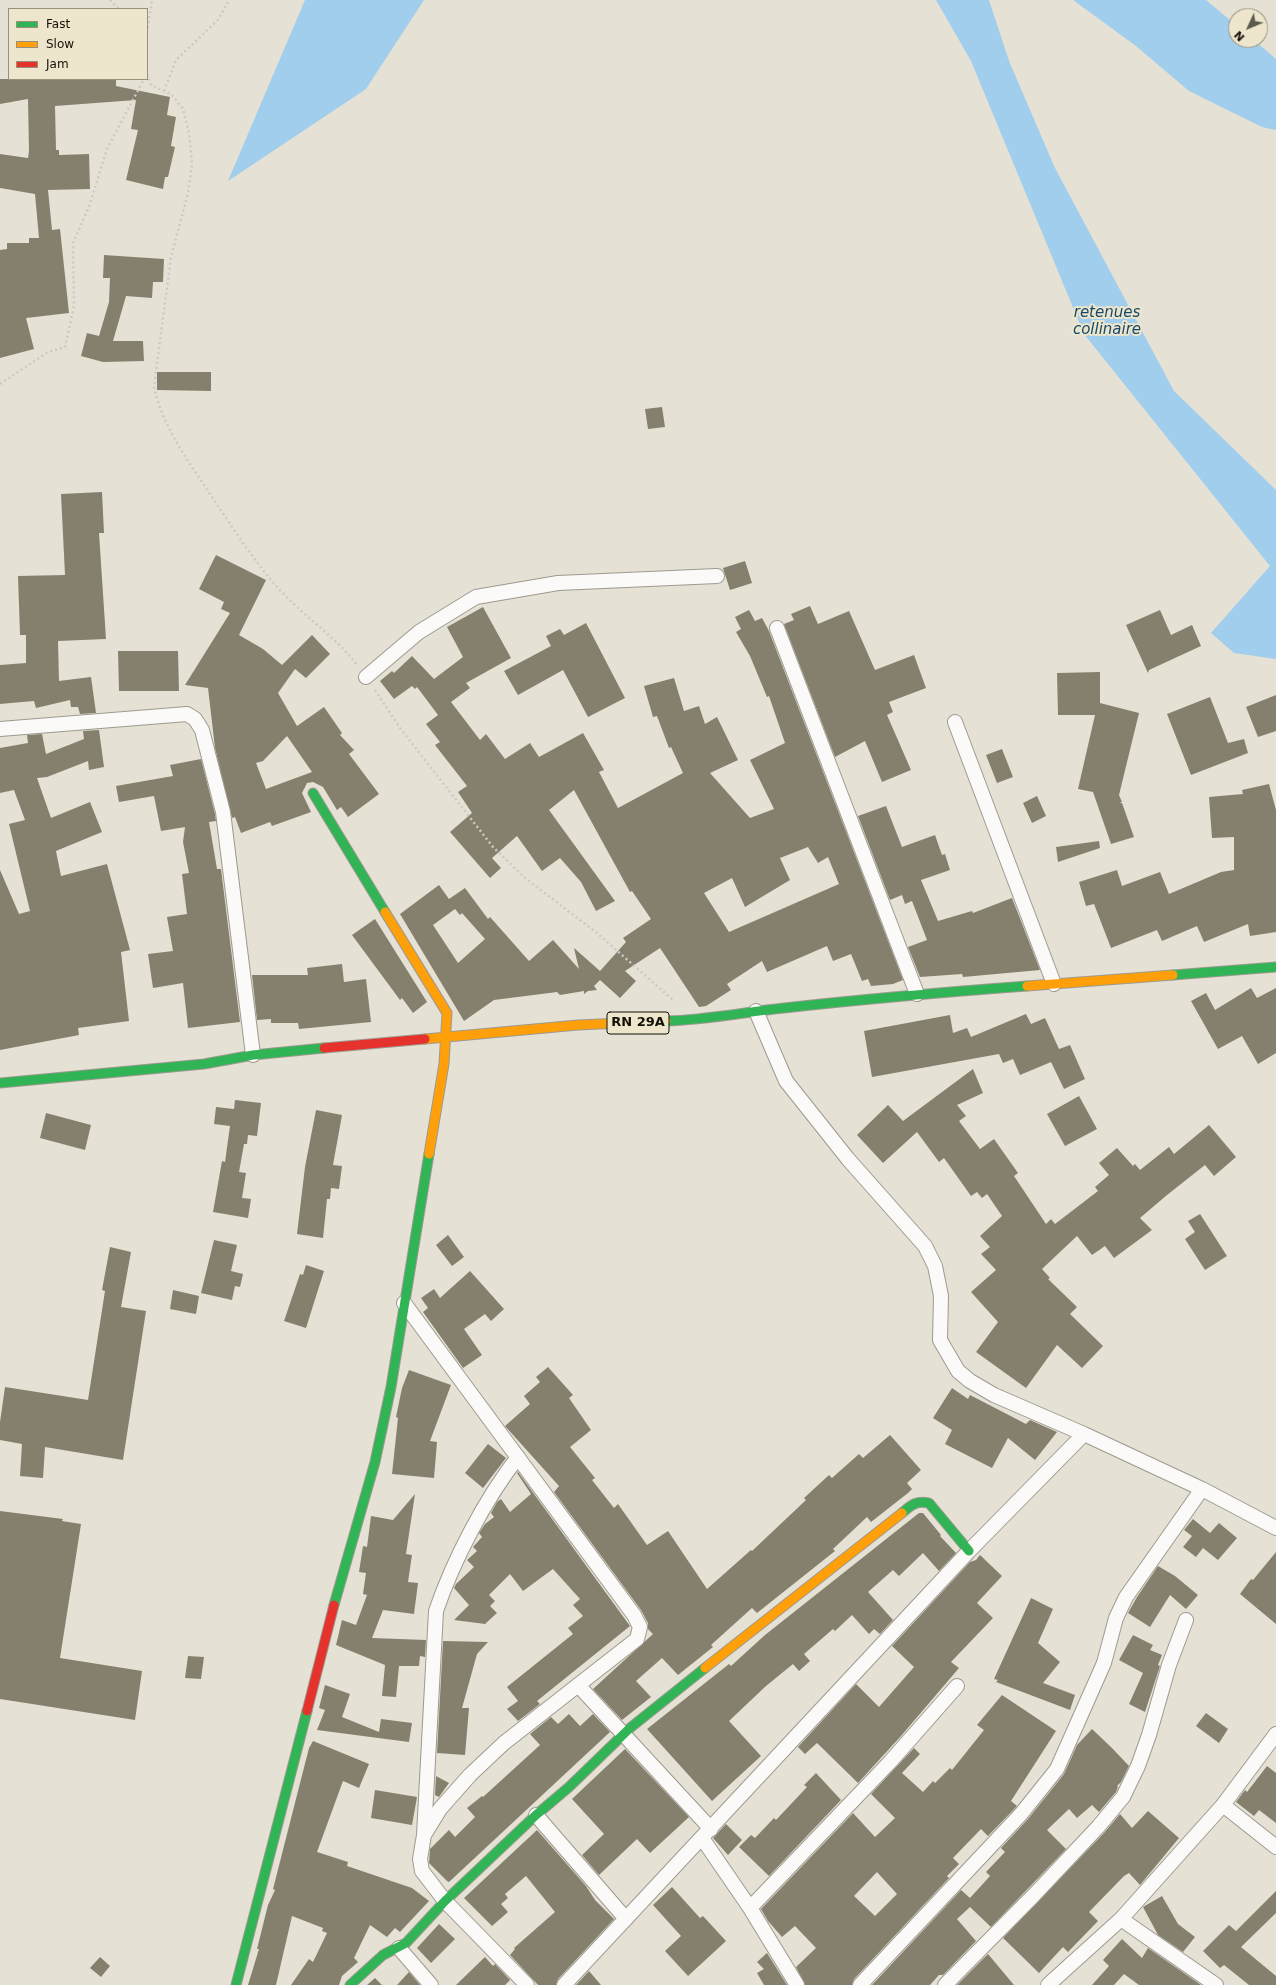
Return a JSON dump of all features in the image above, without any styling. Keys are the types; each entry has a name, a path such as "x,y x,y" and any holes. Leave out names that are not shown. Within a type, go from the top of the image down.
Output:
{"street":[{"path":"366,677 419,632 476,597 558,583 717,576"},
{"path":"778,628 917,994"},
{"path":"0,729 187,714 195,719 202,730 223,812 253,1055"},
{"path":"955,722 1054,984"},
{"path":"236,1985 343,1571 375,1462 391,1387 443,1071 446,1038 447,1013 313,793"},
{"name":"RN 29A","path":"0,1083 204,1064 253,1055 578,1025 695,1020 756,1011 917,994 1276,967"},
{"path":"756,1011 786,1081 848,1159 925,1246 935,1266 941,1296 940,1340 958,1371 970,1381 994,1395 1084,1434 1202,1489 1276,1528"},
{"path":"404,1303 634,1615 640,1627 637,1639 504,1743 440,1809 424,1835"},
{"path":"564,1985 969,1551 1084,1434"},
{"path":"518,1457 500,1480 478,1520 444,1586 436,1611 424,1835 420,1859 422,1871 445,1901 527,1985"},
{"path":"860,1985 1020,1814 1057,1768 1104,1663 1116,1618 1126,1597 1202,1489"},
{"path":"350,1985 383,1955 406,1943 445,1901 536,1815 569,1787 624,1734 914,1503 921,1501 929,1503 969,1551"},
{"path":"945,1985 1034,1895 1098,1827 1123,1797 1138,1766 1150,1735 1169,1665 1186,1620"},
{"path":"578,1685 624,1734 706,1834 797,1985"},
{"path":"750,1908 890,1762 957,1686"},
{"path":"1048,1985 1121,1919 1223,1805 1276,1734"},
{"path":"1223,1805 1276,1847"},
{"path":"536,1815 626,1919"},
{"path":"1121,1919 1216,1985"},
{"path":"399,1948 431,1985"}],"path":[{"path":"110,0 118,8"},
{"path":"148,26 152,0"},
{"path":"164,91 176,60 218,20 229,0"},
{"path":"148,77 151,85 172,95 183,109 189,133 192,163 188,193 171,257 154,387 158,405 179,447 245,546 278,588 350,656 400,728 493,847 525,878 597,933 695,1020"},
{"path":"0,384 48,352 64,347 74,306 73,243 89,207 107,149 143,80"}],"water":[{"path":"305,0 424,0 366,89 228,181"},
{"name":"retenues collinaire","path":"936,0 989,0 1009,61 1055,168 1174,391 1276,490 1276,659 1234,653 1211,633 1270,566 1084,334 971,61"},
{"path":"1073,0 1206,0 1228,18 1228,48 1263,48 1276,59 1276,130 1262,127 1189,91 1136,46"}],"building":[{"path":"0,79 116,80 116,86 170,97 167,115 176,117 171,146 175,147 168,177 165,177 163,189 126,180 138,130 131,129 136,100 55,106 56,150 59,150 59,155 89,154 90,189 48,190 52,230 60,229 69,313 26,318 34,349 0,358 0,250 7,249 7,243 29,243 29,238 39,238 35,194 0,188 0,154 28,158 28,99 0,104"},
{"path":"104,255 164,259 163,282 153,282 152,298 126,296 113,341 143,341 144,361 103,362 81,356 87,333 99,336 109,302 110,278 103,278"},
{"path":"157,372 211,372 211,391 157,390"},
{"path":"662,407 665,427 648,429 645,409"},
{"path":"102,492 104,533 99,533 106,639 58,641 59,681 91,677 96,713 80,714 78,707 71,707 70,700 36,708 34,701 0,704 0,665 26,663 26,635 20,635 18,576 65,575 61,494"},
{"path":"216,555 266,580 239,635 263,649 282,665 312,635 330,654 306,678 295,669 278,693 297,726 324,707 342,733 340,735 354,750 349,754 379,794 348,817 341,807 337,810 323,787 313,782 307,783 302,793 311,812 272,826 270,822 241,833 235,817 232,818 215,748 208,688 185,685 230,613 221,609 224,602 199,589","holes":["287,736 312,772 266,789 256,763 263,761"]},
{"path":"745,561 752,583 730,590 723,568"},
{"path":"810,606 818,624 849,611 875,670 914,655 926,688 889,702 893,712 887,715 911,770 882,782 865,741 835,757 784,624 794,620 791,614"},
{"path":"483,607 511,658 466,683 470,688 451,702 480,740 486,734 505,759 530,743 539,757 583,733 604,770 599,772 618,808 683,773 671,747 669,748 657,716 653,717 644,686 674,678 684,711 699,706 705,724 717,717 738,760 710,773 750,818 774,809 750,760 785,743 769,696 767,697 750,656 736,632 741,629 735,617 749,610 755,621 762,618 769,631 903,980 893,984 871,986 868,979 862,981 851,954 833,961 827,946 767,972 762,961 727,984 731,990 706,1006 699,1007 660,948 625,971 636,981 620,998 600,980 594,986 597,990 588,991 584,994 584,991 560,995 557,992 494,1000 464,1021 400,914 439,885 449,899 465,888 488,919 490,917 529,961 553,940 579,969 574,948 600,971 626,942 623,938 651,919 632,891 630,892 574,790 549,810 615,901 596,911 581,882 560,858 542,871 517,836 492,858 501,868 490,878 450,832 472,813 458,792 467,786 435,745 440,742 426,724 438,715 417,687 415,689 412,686 394,699 380,681 392,671 394,673 412,656 434,679 463,657 447,627","holes":["808,847 818,863 828,857 839,884 729,932 704,893 732,878 745,907 790,880 780,858","455,909 460,915 462,913 485,939 458,963 433,925"]},
{"path":"1160,610 1171,635 1192,625 1201,646 1149,670 1148,673 1126,625"},
{"path":"586,623 625,698 588,717 563,670 518,695 504,671 551,646 546,636 560,629 564,635"},
{"path":"118,651 178,651 179,691 119,691"},
{"path":"1100,672 1100,703 1139,713 1119,795 1122,802 1119,803 1122,803 1134,837 1111,844 1093,792 1078,789 1095,715 1058,715 1057,673"},
{"path":"1276,695 1276,731 1258,737 1246,707"},
{"path":"1210,697 1228,743 1244,739 1248,753 1191,775 1167,714"},
{"path":"99,730 104,767 89,770 88,761 47,777 37,778 51,818 90,802 102,832 56,851 61,876 107,864 130,950 121,952 129,1021 78,1028 79,1035 0,1050 0,870 19,914 30,911 9,824 25,820 14,790 0,793 0,748 28,743 27,735 42,734 46,754 84,739 83,731"},
{"path":"1002,749 1013,777 997,783 986,755"},
{"path":"201,759 215,814 216,821 209,822 217,869 221,869 240,1022 188,1028 183,983 153,988 148,954 173,951 167,917 187,914 182,874 189,873 183,842 185,827 161,831 154,796 119,802 116,786 173,776 170,765"},
{"path":"1269,784 1276,810 1276,932 1250,936 1248,924 1204,942 1197,926 1162,941 1157,930 1111,948 1094,904 1086,906 1079,882 1117,870 1122,886 1160,872 1169,894 1221,872 1234,870 1234,837 1212,838 1209,797 1243,794 1242,790"},
{"path":"1037,796 1046,816 1032,823 1023,803"},
{"path":"886,806 902,847 935,835 942,855 945,854 950,870 921,880 938,921 972,911 973,913 1012,898 1040,970 963,977 962,974 920,977 908,947 927,940 912,901 905,904 902,895 890,900 858,816"},
{"path":"1099,841 1100,848 1058,862 1056,847"},
{"path":"375,919 427,1002 413,1013 402,998 400,1000 352,935"},
{"path":"342,964 344,982 366,979 371,1022 299,1029 298,1023 271,1023 271,1019 257,1020 252,975 308,975 307,968"},
{"path":"1251,988 1257,998 1276,988 1276,1053 1258,1064 1242,1036 1218,1049 1191,1001 1206,993 1215,1010"},
{"path":"1026,1014 1031,1024 1045,1018 1059,1049 1070,1045 1085,1079 1064,1089 1051,1062 1020,1075 1013,1059 1003,1063 999,1054 872,1077 864,1031 950,1015 953,1033 967,1028 971,1037"},
{"path":"973,1069 983,1093 957,1105 966,1116 959,1121 980,1149 994,1139 1018,1173 1014,1176 1046,1224 1051,1219 1055,1224 1098,1191 1095,1187 1109,1175 1099,1163 1117,1148 1133,1166 1135,1164 1140,1170 1169,1147 1174,1154 1209,1125 1236,1157 1214,1176 1205,1165 1167,1195 1140,1218 1152,1230 1114,1258 1105,1246 1092,1255 1077,1236 1042,1269 1050,1278 1048,1279 1077,1307 1070,1314 1103,1346 1082,1368 1057,1345 1026,1388 976,1352 998,1322 971,1292 996,1270 981,1254 990,1247 980,1236 1002,1216 987,1194 982,1198 977,1192 971,1196 944,1158 939,1162 917,1132 883,1163 857,1135 888,1105 903,1121"},
{"path":"1079,1096 1097,1129 1065,1146 1047,1114"},
{"path":"235,1100 261,1103 257,1136 248,1135 247,1144 244,1144 239,1172 246,1173 242,1198 251,1199 248,1218 213,1212 222,1161 225,1162 230,1126 214,1124 216,1107 234,1109"},
{"path":"316,1110 342,1115 333,1165 342,1166 339,1189 331,1188 330,1199 327,1199 323,1238 297,1234 305,1167"},
{"path":"46,1113 91,1125 85,1150 40,1138"},
{"path":"1200,1214 1227,1256 1205,1270 1185,1239 1195,1232 1188,1221"},
{"path":"448,1235 464,1257 452,1266 436,1245"},
{"path":"214,1240 237,1245 231,1271 243,1274 240,1287 235,1286 232,1300 201,1293"},
{"path":"110,1247 131,1252 121,1307 146,1311 123,1460 45,1447 43,1478 20,1476 22,1444 0,1440 0,1422 5,1387 88,1400 105,1291 102,1290"},
{"path":"306,1265 324,1271 306,1328 284,1321 300,1274 303,1275"},
{"path":"470,1271 504,1309 491,1321 485,1314 464,1329 482,1355 463,1368 423,1312 428,1308 421,1298 434,1289 440,1298"},
{"path":"173,1290 199,1296 196,1314 170,1309"},
{"path":"548,1367 573,1395 569,1398 591,1430 570,1447 595,1478 592,1480 614,1508 618,1504 647,1545 668,1531 707,1589 751,1550 752,1551 806,1500 804,1498 829,1475 832,1478 859,1454 863,1458 890,1435 921,1470 907,1483 912,1489 908,1493 871,1522 867,1517 833,1549 835,1551 757,1613 752,1608 711,1645 713,1647 678,1675 662,1658 636,1681 651,1697 622,1720 593,1689 653,1634 648,1629 648,1623 641,1610 554,1492 559,1486 505,1426 530,1404 524,1396 540,1382 536,1377"},
{"path":"409,1370 451,1385 430,1441 437,1442 434,1478 392,1474 398,1418 396,1417 402,1388"},
{"path":"952,1388 968,1399 970,1395 1026,1424 1030,1420 1057,1432 1035,1460 1008,1438 992,1468 945,1444 952,1430 933,1418"},
{"path":"488,1444 506,1458 483,1488 465,1473"},
{"path":"518,1472 630,1626 537,1701 540,1704 518,1721 507,1709 518,1701 507,1687 573,1634 568,1628 583,1616 573,1605 580,1599 553,1569 523,1591 510,1574 489,1595 495,1601 490,1606 497,1613 485,1624 454,1620 469,1605 454,1588 456,1584 474,1567 467,1560 477,1551 473,1547 482,1537 479,1533 485,1524 494,1517 491,1513 497,1502 501,1499 510,1512 531,1494 517,1473"},
{"path":"415,1494 406,1554 412,1555 408,1582 418,1583 414,1614 383,1610 372,1638 426,1640 425,1657 420,1656 419,1666 399,1666 396,1697 382,1696 385,1665 336,1645 342,1620 356,1625 367,1595 363,1594 366,1573 359,1572 363,1546 367,1547 371,1516 393,1520"},
{"path":"0,1511 63,1519 62,1521 81,1524 60,1658 142,1671 135,1720 0,1699"},
{"path":"919,1513 923,1513 941,1535 940,1536 956,1553 939,1571 923,1553 899,1576 893,1570 868,1592 893,1620 880,1634 874,1629 869,1634 852,1615 835,1631 833,1629 804,1654 810,1661 799,1671 793,1664 766,1686 729,1721 761,1756 712,1801 647,1729 729,1664 731,1666 765,1635"},
{"path":"1193,1519 1210,1533 1219,1523 1237,1538 1218,1560 1203,1548 1196,1557 1183,1547 1192,1536 1184,1530"},
{"path":"1276,1552 1276,1624 1240,1594 1251,1579 1253,1580"},
{"path":"980,1555 1002,1576 977,1603 993,1618 951,1662 959,1668 901,1736 858,1783 817,1743 805,1754 798,1747 856,1684 879,1707 914,1667 892,1646 970,1562 976,1560"},
{"path":"1158,1566 1175,1576 1198,1595 1186,1609 1170,1595 1150,1627 1128,1613"},
{"path":"1031,1598 1053,1609 1038,1643 1060,1662 1043,1683 1075,1695 1070,1710 996,1682 998,1680 994,1679"},
{"path":"1133,1635 1153,1645 1150,1650 1162,1655 1158,1665 1160,1666 1145,1712 1129,1704 1143,1673 1119,1660"},
{"path":"443,1641 488,1642 477,1654 462,1708 469,1708 465,1755 437,1753"},
{"path":"188,1656 204,1657 201,1679 185,1678"},
{"path":"325,1685 350,1694 342,1717 379,1732 381,1719 412,1723 409,1742 317,1730 325,1710 319,1708"},
{"path":"1002,1695 1056,1731 1011,1801 1017,1806 988,1836 981,1829 953,1858 959,1864 947,1876 949,1878 854,1979 852,1985 805,1985 796,1967 816,1948 795,1926 782,1937 768,1921 761,1909 853,1813 875,1837 895,1818 871,1794 914,1748 920,1754 902,1773 923,1792 933,1781 935,1783 950,1768 952,1770 984,1730 977,1725","holes":["877,1872 897,1894 875,1916 854,1896"]},
{"path":"1206,1713 1228,1729 1219,1743 1196,1726"},
{"path":"569,1714 580,1726 593,1714 610,1732 449,1882 447,1881 429,1863 430,1849 449,1830 455,1837 475,1817 467,1808 482,1796 483,1797 540,1745 530,1734 551,1717 558,1724"},
{"path":"1092,1729 1129,1766 1121,1782 1117,1786 1116,1792 1099,1812 1092,1805 1077,1818 1069,1809 1047,1830 1066,1849 991,1927 970,1907 957,1919 976,1941 943,1975 939,1975 930,1985 872,1985 961,1890 970,1898 990,1876 986,1872 1005,1852 1001,1848 1028,1819 1064,1774 1077,1745"},
{"path":"313,1741 369,1764 359,1788 343,1781 317,1852 348,1862 347,1866 412,1888 429,1901 400,1932 395,1928 387,1937 370,1925 354,1958 358,1962 342,1976 339,1985 291,1985 309,1959 313,1962 327,1933 322,1931 323,1928 292,1916 276,1985 248,1985 259,1949 257,1949 268,1905 275,1890 273,1889 309,1748"},
{"path":"625,1749 689,1817 650,1853 637,1839 599,1875 582,1855 604,1834 572,1799"},
{"path":"1267,1766 1276,1773 1276,1823 1259,1810 1254,1816 1236,1802 1245,1790 1247,1792"},
{"path":"816,1773 841,1800 769,1876 739,1847 751,1835 755,1838 774,1818 776,1820 807,1787 804,1785"},
{"path":"436,1776 449,1783 439,1797 435,1795"},
{"path":"375,1790 417,1797 412,1825 371,1818"},
{"path":"1148,1811 1179,1838 1140,1885 1129,1873 1124,1876 1089,1912 1098,1921 1068,1952 1063,1947 1039,1973 1003,1938 1104,1833 1120,1814 1132,1828"},
{"path":"726,1824 742,1840 728,1855 713,1838"},
{"path":"537,1830 586,1886 595,1900 614,1919 558,1979 556,1985 538,1985 510,1955 515,1949 514,1948 555,1912 526,1876 505,1894 508,1898 501,1904 508,1912 492,1926 464,1898"},
{"path":"672,1887 700,1918 703,1916 726,1941 688,1976 665,1951 681,1936 653,1905"},
{"path":"1276,1891 1276,1913 1241,1947 1276,1976 1276,1985 1249,1985 1224,1965 1220,1968 1203,1951 1229,1925 1236,1931"},
{"path":"1162,1896 1178,1924 1195,1937 1183,1952 1158,1935 1143,1907"},
{"path":"439,1924 455,1939 431,1963 417,1948"},
{"path":"1122,1939 1142,1958 1148,1948 1201,1985 1139,1985 1124,1974 1114,1985 1092,1985 1109,1966 1103,1960"},
{"path":"767,1953 787,1985 764,1985 757,1973 764,1969 757,1962"},
{"path":"988,1954 1014,1985 957,1985"},
{"path":"100,1957 110,1966 101,1977 90,1968"},
{"path":"485,1957 493,1966 495,1964 510,1980 505,1985 456,1985"},
{"path":"589,1971 601,1985 576,1985"},
{"path":"409,1972 420,1985 397,1985"},
{"path":"375,1978 382,1985 367,1985"}],"traffic: fast":[{"path":"313,793 385,912"},
{"path":"1173,975 1276,967"},
{"path":"666,1021 936,993 1027,986"},
{"path":"0,1083 204,1064 253,1055 324,1048"},
{"path":"334,1605 375,1462 391,1387 429,1154"},
{"path":"902,1513 914,1504 921,1502 929,1503 969,1551"},
{"path":"350,1985 383,1955 406,1943 445,1901 536,1815 569,1787 630,1728 705,1668"},
{"path":"236,1985 307,1711"}],"traffic: slow":[{"path":"385,912 447,1013 444,1064 429,1154"},
{"path":"1027,986 1173,975"},
{"path":"425,1039 578,1025 666,1021"},
{"path":"705,1668 902,1513"}],"traffic: jam":[{"path":"324,1048 425,1039"},
{"path":"307,1711 334,1605"}]}
